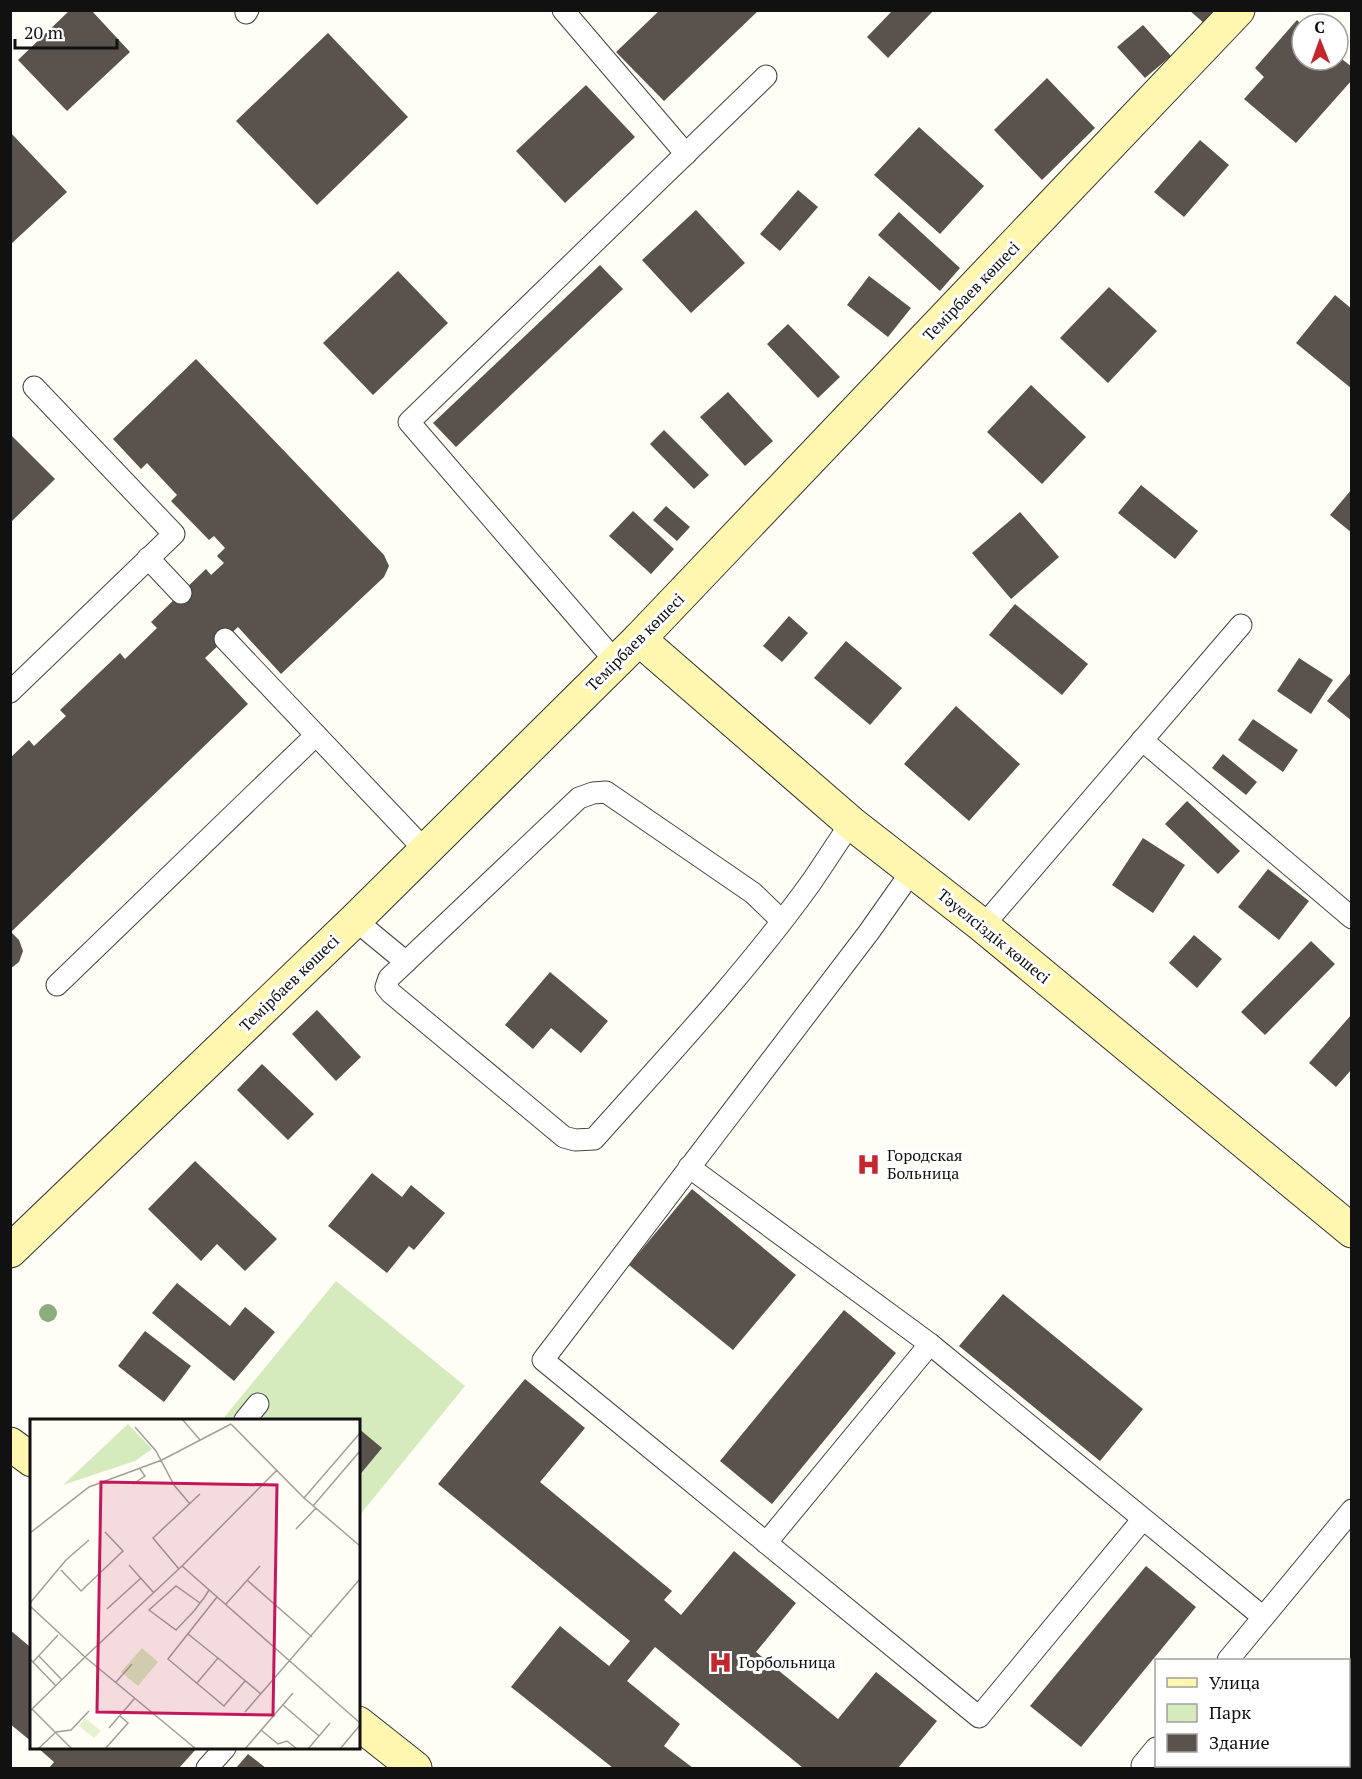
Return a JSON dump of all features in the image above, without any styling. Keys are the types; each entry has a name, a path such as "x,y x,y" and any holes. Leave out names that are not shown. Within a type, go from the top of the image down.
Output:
{"main road":[{"name":"Темірбаев көшесі","path":"10,1251 355,920 639,639 1238,10"},
{"name":"Тәуелсіздік көшесі","path":"639,639 850,823 983,926 1352,1231"},
{"path":"10,1444 30,1459"},
{"path":"360,1725 415,1768"}],"lane":[{"path":"563,10 686,154"},
{"path":"616,662 409,422 766,76"},
{"path":"10,692 174,534 34,387"},
{"path":"148,558 181,593"},
{"path":"983,926 1241,625"},
{"path":"225,639 425,850"},
{"path":"57,985 316,735"},
{"path":"1142,740 1352,918"},
{"path":"781,920 753,893 606,792 593,793 579,798 389,978 386,987 564,1137 575,1140 594,1139 732,983 810,884 850,823"},
{"path":"912,871 869,932 543,1360 979,1717 1143,1519"},
{"path":"355,920 406,962"},
{"path":"689,1167 930,1344 1263,1617"},
{"path":"766,1543 930,1344"},
{"path":"1229,1659 1352,1510"},
{"path":"207,1768 224,1749"},
{"path":"1142,1765 1155,1749"}],"green space":[{"path":"336,1281 465,1386 360,1515 360,1419 223,1419"}],"building":[{"path":"70,10 91,10 130,52 67,111 18,60"},
{"path":"660,10 759,10 664,101 616,52"},
{"path":"893,10 934,10 888,58 867,37"},
{"path":"1189,10 1217,10 1205,24"},
{"path":"1143,25 1171,56 1145,78 1117,47"},
{"path":"1290,28 1290,72 1350,72 1350,65 1352,80 1296,143 1244,99 1264,77 1255,68"},
{"path":"328,33 408,117 317,205 236,121"},
{"path":"1047,78 1095,128 1042,180 994,130"},
{"path":"586,85 635,137 565,203 516,151"},
{"path":"919,127 984,186 940,234 874,175"},
{"path":"10,132 67,192 10,245"},
{"path":"1200,140 1229,165 1184,217 1154,192"},
{"path":"798,190 818,207 780,251 760,234"},
{"path":"696,210 745,263 691,313 642,260"},
{"path":"899,212 960,268 940,291 878,235"},
{"path":"600,265 623,289 456,447 433,423"},
{"path":"398,271 448,323 373,395 323,343"},
{"path":"869,276 911,308 888,337 847,305"},
{"path":"1109,287 1157,331 1108,383 1060,338"},
{"path":"1335,295 1352,309 1352,389 1296,343"},
{"path":"788,324 840,377 818,398 767,344"},
{"path":"196,359 384,555 389,566 384,577 281,674 238,627 205,658 248,704 11,932 19,940 23,951 19,962 10,969 10,758 29,740 34,746 66,716 60,710 120,653 125,659 157,628 151,622 206,569 211,575 224,563 217,556 225,548 214,536 209,540 171,501 177,495 147,463 141,469 113,439"},
{"path":"1031,385 1086,437 1042,484 987,432"},
{"path":"728,392 773,441 745,466 700,417"},
{"path":"664,430 709,475 694,489 650,444"},
{"path":"10,434 55,479 10,523"},
{"path":"1141,485 1198,531 1175,559 1118,513"},
{"path":"1352,489 1352,533 1330,515"},
{"path":"666,506 690,527 677,541 653,520"},
{"path":"633,511 674,549 651,574 609,536"},
{"path":"1020,512 1059,557 1011,599 972,553"},
{"path":"1015,604 1088,664 1062,695 989,635"},
{"path":"789,616 808,633 782,662 763,646"},
{"path":"846,641 902,688 870,725 814,678"},
{"path":"1299,658 1333,680 1311,714 1277,691"},
{"path":"1352,671 1352,721 1327,701"},
{"path":"956,706 1020,764 969,821 904,764"},
{"path":"1253,719 1298,750 1283,772 1238,740"},
{"path":"1223,754 1257,782 1246,795 1212,768"},
{"path":"1187,801 1240,851 1218,874 1165,824"},
{"path":"1143,838 1185,865 1153,913 1112,885"},
{"path":"1268,869 1309,901 1279,940 1238,907"},
{"path":"1194,935 1222,959 1197,988 1169,963"},
{"path":"1311,941 1335,964 1265,1035 1241,1012"},
{"path":"550,972 608,1021 581,1053 551,1028 533,1049 505,1025"},
{"path":"317,1010 361,1057 336,1081 292,1034"},
{"path":"1352,1014 1352,1069 1336,1087 1309,1063"},
{"path":"262,1064 314,1114 288,1140 237,1090"},
{"path":"195,1161 277,1239 245,1271 217,1244 201,1261 148,1209"},
{"path":"372,1173 402,1197 411,1185 445,1213 414,1250 409,1246 387,1273 328,1226"},
{"path":"692,1189 796,1275 733,1350 629,1265"},
{"path":"177,1283 230,1326 245,1307 275,1332 234,1381 152,1313"},
{"path":"1003,1294 1143,1409 1100,1461 959,1346"},
{"path":"844,1310 896,1353 772,1504 720,1461"},
{"path":"145,1331 191,1366 164,1402 118,1366"},
{"path":"525,1379 585,1428 540,1482 672,1591 664,1600 681,1615 734,1551 796,1603 756,1652 838,1719 876,1672 937,1721 898,1768 803,1768 655,1647 627,1681 680,1724 664,1746 693,1768 613,1768 511,1687 560,1626 609,1666 630,1641 438,1484"},
{"path":"360,1430 382,1448 360,1475"},
{"path":"1146,1566 1196,1607 1081,1747 1030,1706"},
{"path":"10,1630 30,1645 30,1740 10,1724"},
{"path":"39,1749 196,1749 179,1768 49,1768 54,1762"},
{"path":"248,1754 266,1768 236,1768"},
{"path":"1176,1767 1260,1767 1258,1768 1174,1768"}],"place":[{"name":"Городская Больница","path":"869,1164"},
{"name":"Горбольница","path":"721,1662"}]}
